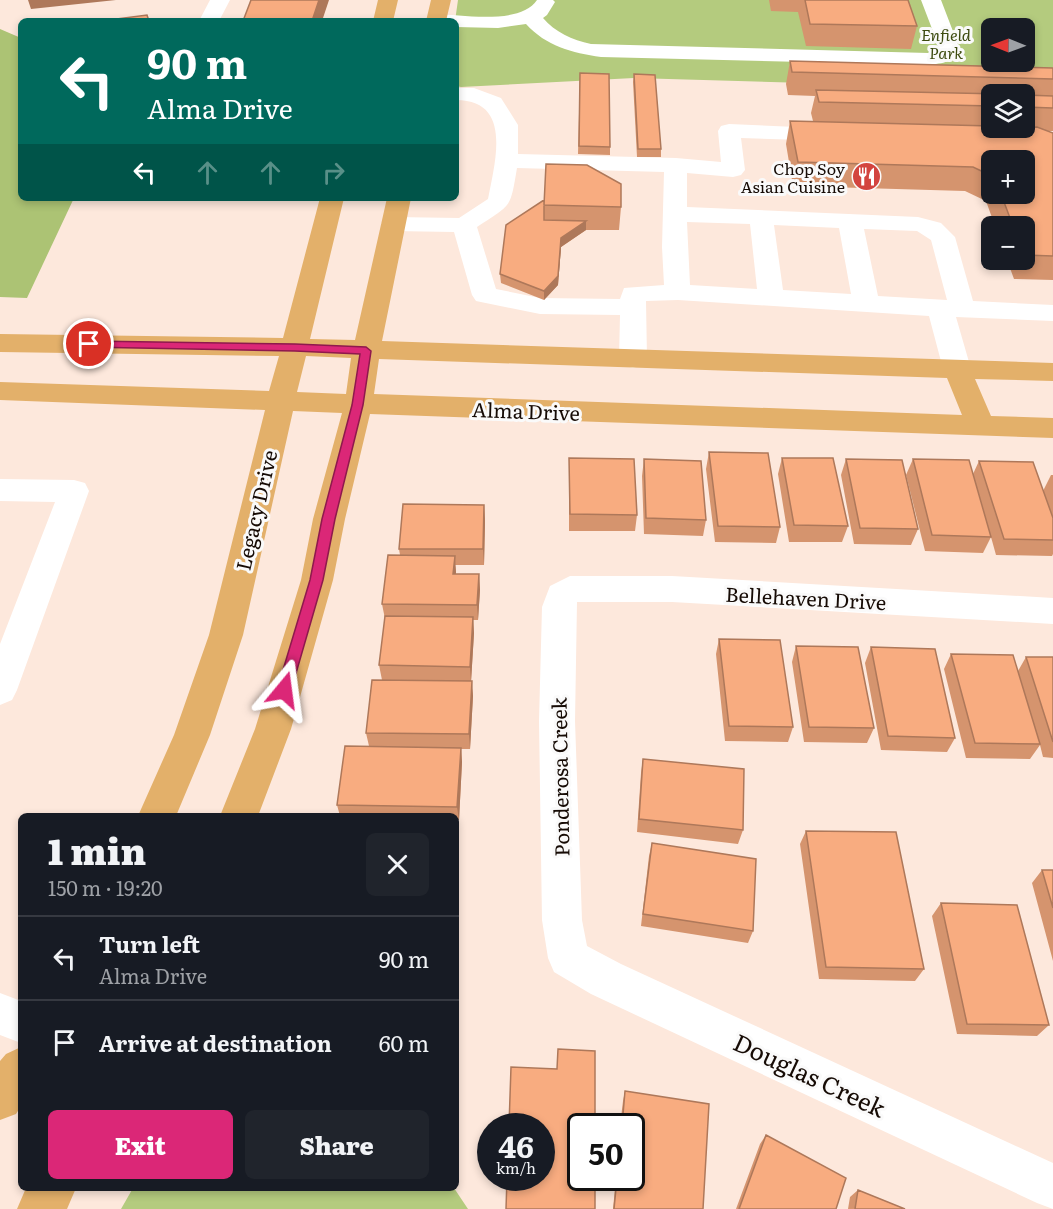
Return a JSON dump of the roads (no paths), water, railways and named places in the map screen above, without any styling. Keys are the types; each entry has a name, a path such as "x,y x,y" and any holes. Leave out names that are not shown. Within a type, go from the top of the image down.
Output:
{"main road":[{"path":"383,18 388,0"},
{"path":"436,18 441,0"},
{"name":"Legacy Drive","path":"158,813 192,735 226,635 331,201"},
{"path":"240,813 273,729 317,580 329,519 358,405 366,351 398,201"},
{"path":"0,343 295,347 1053,372"},
{"path":"957,369 981,425"},
{"name":"Alma Drive","path":"0,391 1053,428"},
{"path":"0,1098 18,1072"},
{"path":"40,1209 51,1191"}],"street":[{"path":"211,18 220,0"},
{"path":"459,20 511,21 532,18 544,9 545,0"},
{"path":"532,18 541,29 557,40 594,50 928,59 942,57 947,54 949,47 931,0"},
{"path":"393,224 464,225 499,201 507,161 507,125 493,103 474,94 459,94"},
{"path":"507,161 675,165 733,170 729,131 860,134"},
{"path":"675,165 674,247 678,292"},
{"path":"675,214 918,224 932,228 943,237 957,369"},
{"path":"762,218 771,298"},
{"path":"850,221 866,303"},
{"path":"464,225 486,295 540,306 633,307"},
{"path":"633,359 633,294 678,292 1053,314"},
{"path":"0,490 74,491 0,690"},
{"name":"Bellehaven Drive","path":"562,595 570,589 580,587 672,589 1053,611"},
{"name":"Ponderosa Creek","path":"562,595 559,607 557,721 562,920 569,958"},
{"name":"Douglas Creek","path":"569,958 606,979 1053,1187"},
{"path":"0,1014 18,1022"}],"place":[{"name":"Chop Soy Asian Cuisine","path":"866,177"}],"park label":[{"name":"Enfield Park","path":"946,43"}]}
